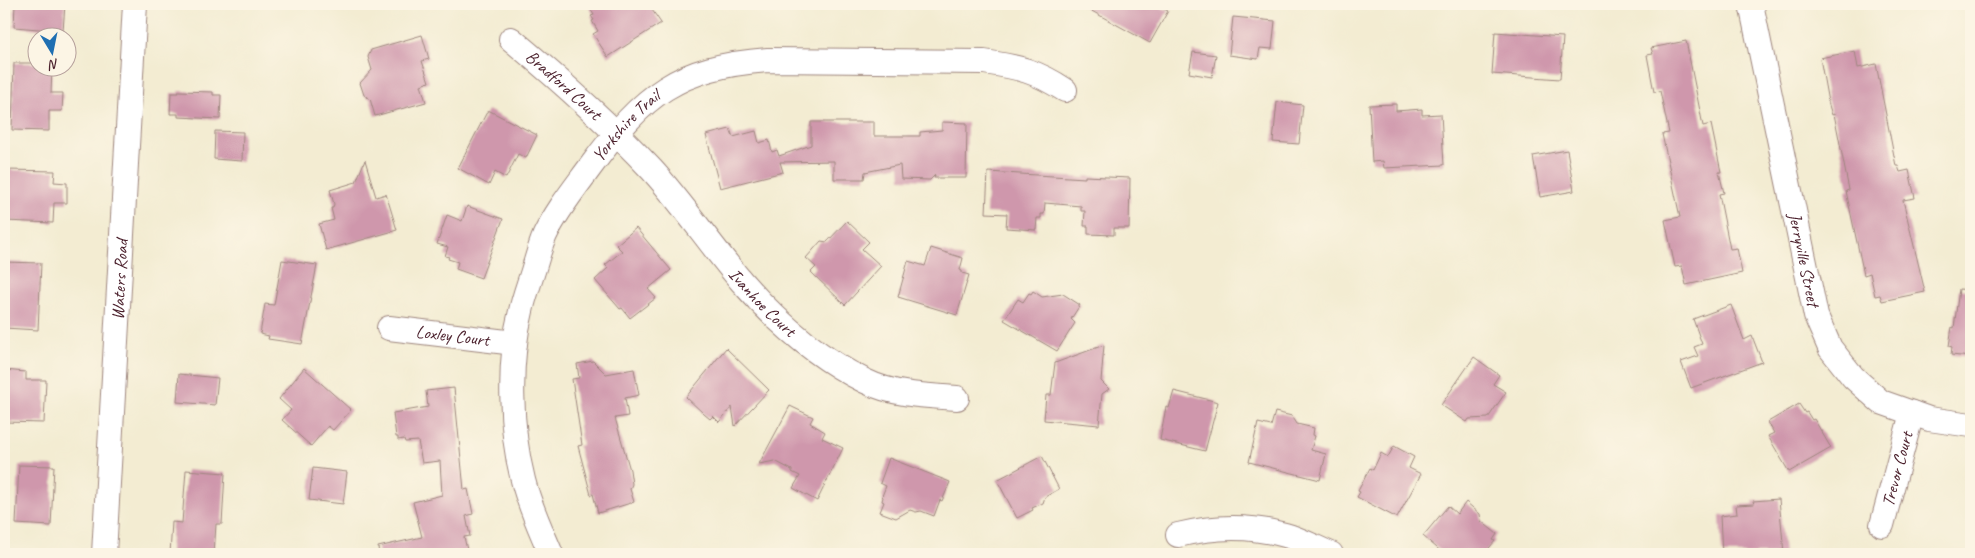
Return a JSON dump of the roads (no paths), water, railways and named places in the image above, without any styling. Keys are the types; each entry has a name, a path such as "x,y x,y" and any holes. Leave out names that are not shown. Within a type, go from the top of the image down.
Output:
{"street":[{"name":"Waters Road","path":"104,554 136,4"},
{"name":"Jerryville Street","path":"1751,4 1816,316 1830,348 1853,377 1881,402 1929,419 1971,425"},
{"name":"Bradford Court","path":"511,39 548,70 616,133"},
{"name":"Yorkshire Trail","path":"551,554 523,480 514,429 512,382 520,311 545,236 562,205 616,133 648,99 675,82 705,70 736,63 832,60 984,62 1019,68 1043,76 1065,90"},
{"name":"Ivanhoe Court","path":"616,133 653,171 742,282 811,348 865,382 895,391 957,398"},
{"name":"Loxley Court","path":"389,328 515,343"},
{"name":"Trevor Court","path":"1882,525 1912,413"},
{"path":"1178,534 1228,527 1258,529 1286,535 1331,554"}]}
